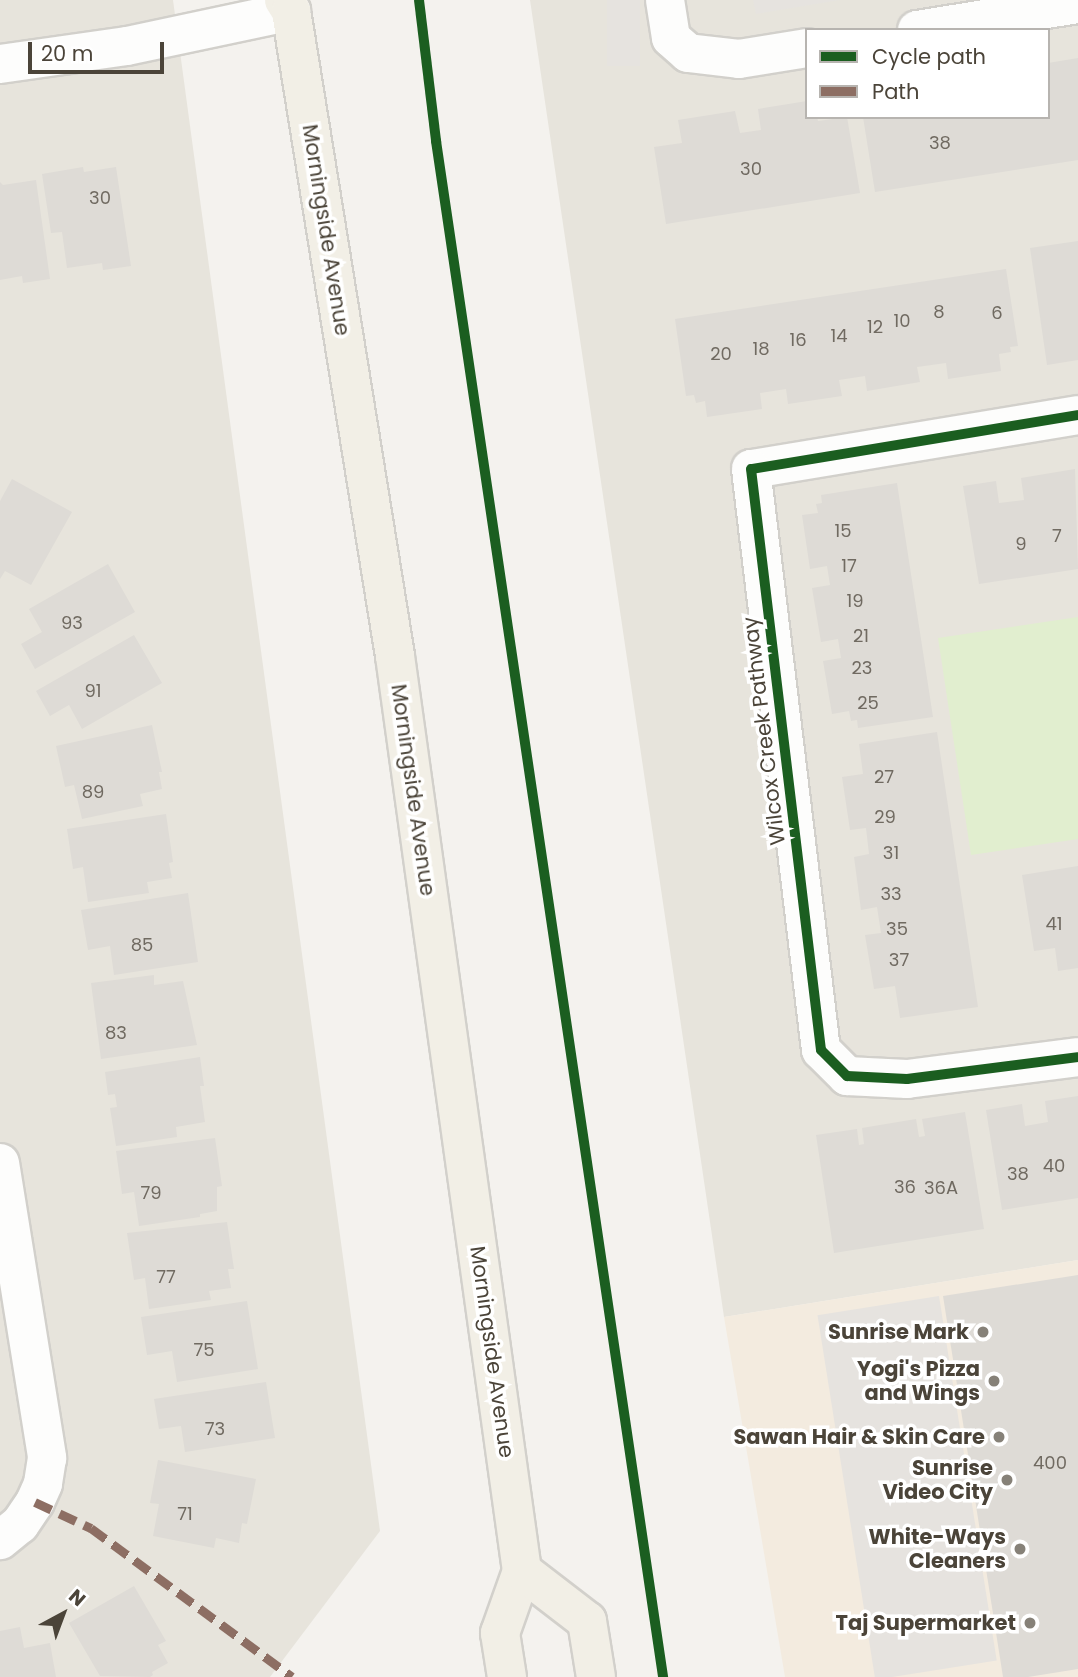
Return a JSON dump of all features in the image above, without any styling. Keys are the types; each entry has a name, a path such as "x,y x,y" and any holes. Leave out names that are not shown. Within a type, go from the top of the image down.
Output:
{"main road":[{"name":"Morningside Avenue","path":"290,4 395,656 522,1572 500,1633 507,1677"},
{"path":"522,1572 587,1621 596,1677"}],"street":[{"path":"665,0 671,38 688,52 739,59 805,48"},
{"path":"0,64 127,46 290,4"},
{"path":"929,28 1078,4"},
{"name":"Wilcox Creek Pathway","path":"1078,415 751,470 821,1050 848,1076 907,1079 1078,1057"},
{"path":"0,1163 47,1458 43,1484 35,1502 20,1524 0,1541"}],"shaded area":[{"path":"0,0 173,0 380,1531 270,1677 0,1677"},
{"path":"530,0 1078,0 1078,1260 724,1317"},
{"path":"607,0 640,0 640,66 607,66"},
{"path":"753,0 840,0 756,14"},
{"path":"1078,1260 1078,1677 785,1677 724,1317"},
{"path":"939,1296 997,1660 892,1677 875,1677 818,1315"}],"green space":[{"path":"1078,617 1078,839 971,855 938,638"}],"building":[{"path":"1078,58 1078,160 875,192 863,119 1050,119 1050,63"},
{"path":"805,101 805,119 847,119 860,193 666,224 654,147 682,143 678,120 735,111 740,133 761,130 758,109"},
{"path":"83,167 84,172 116,167 131,266 103,270 102,263 67,268 62,232 51,233 42,174"},
{"path":"36,180 50,279 23,283 22,276 0,280 0,182 3,185"},
{"path":"1078,241 1078,360 1047,365 1030,248"},
{"path":"1006,269 1018,346 1010,347 1011,352 999,354 1001,371 948,379 946,363 917,367 920,382 867,391 865,376 839,380 842,396 788,404 786,389 760,393 762,409 707,417 705,401 696,403 694,395 686,396 675,319"},
{"path":"1075,469 1078,569 979,584 963,486 996,481 999,503 1024,500 1021,478"},
{"path":"12,479 72,512 31,585 5,571 0,579 0,501"},
{"path":"897,483 933,717 858,728 857,720 851,721 849,711 832,714 823,661 841,658 838,639 821,642 812,588 830,585 827,566 810,569 802,515 818,513 816,504 822,503 821,495"},
{"path":"108,564 135,612 35,669 21,644 42,632 29,609"},
{"path":"134,635 162,683 82,729 69,705 50,716 36,691"},
{"path":"152,725 162,772 159,772 162,789 140,794 143,806 82,819 74,785 65,787 56,746"},
{"path":"937,732 978,1007 900,1018 895,986 874,989 865,935 881,933 877,907 861,910 854,857 869,854 866,828 850,830 842,777 863,774 859,744"},
{"path":"166,814 173,862 169,863 172,878 147,882 149,893 88,902 83,867 73,869 67,829"},
{"path":"1078,866 1078,968 1058,971 1055,948 1034,951 1022,875"},
{"path":"188,893 198,962 114,975 110,946 88,950 81,910"},
{"path":"154,975 154,985 183,981 197,1045 101,1059 91,983"},
{"path":"200,1057 204,1086 200,1086 205,1122 176,1127 177,1137 116,1146 110,1108 117,1107 115,1094 108,1095 105,1072"},
{"path":"1078,1096 1078,1198 1002,1210 986,1110 1022,1104 1025,1126 1048,1122 1045,1101"},
{"path":"965,1112 984,1229 834,1253 816,1135 857,1129 859,1145 864,1144 862,1128 916,1119 919,1137 925,1136 922,1119"},
{"path":"215,1138 222,1186 217,1187 217,1211 200,1214 200,1217 139,1226 134,1192 122,1194 116,1151"},
{"path":"227,1222 234,1269 228,1269 231,1288 209,1291 211,1300 149,1309 145,1278 134,1280 127,1233"},
{"path":"1078,1275 1078,1669 1028,1677 1003,1677 943,1296"},
{"path":"247,1301 258,1369 177,1382 172,1351 147,1355 141,1317"},
{"path":"266,1382 275,1438 185,1452 181,1426 159,1429 154,1399"},
{"path":"158,1460 256,1479 247,1524 242,1523 239,1543 216,1538 214,1548 153,1536 159,1504 150,1503"},
{"path":"134,1586 166,1641 158,1645 168,1663 152,1672 150,1677 100,1676 69,1623"},
{"path":"20,1627 24,1648 50,1643 56,1677 0,1677 0,1631"}],"marked path":[{"path":"35,1502 91,1528 292,1677"}],"cycle path":[{"path":"419,0 436,141 663,1677"},
{"path":"1078,415 751,469 821,1050 847,1076 907,1079 1078,1057"}],"place":[{"name":"Sunrise Mark","path":"983,1332"},
{"name":"Yogi's Pizza and Wings","path":"994,1381"},
{"name":"Sawan Hair & Skin Care","path":"999,1437"},
{"name":"Sunrise Video City","path":"1007,1480"},
{"name":"White-Ways Cleaners","path":"1020,1549"},
{"name":"Taj Supermarket","path":"1030,1623"}]}
